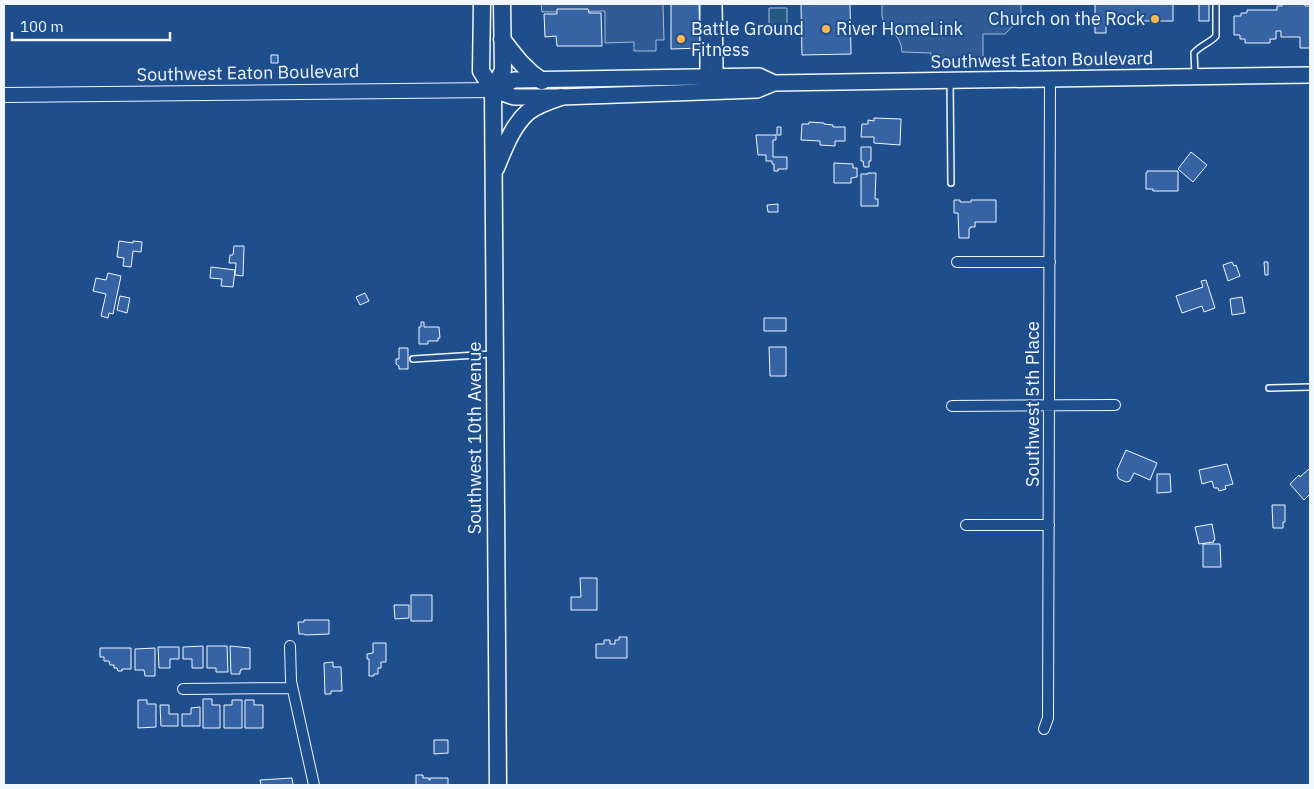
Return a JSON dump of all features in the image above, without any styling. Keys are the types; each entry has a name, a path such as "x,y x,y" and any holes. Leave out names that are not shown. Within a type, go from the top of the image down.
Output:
{"highway":[{"name":"Southwest 10th Avenue","path":"482,4 481,71 493,90"},
{"name":"Southwest 10th Avenue","path":"498,785 493,90 503,70 502,4"},
{"path":"502,39 517,60 542,81"},
{"path":"494,172 513,131 526,114 540,105 560,97"}],"main road":[{"name":"Southwest Eaton Boulevard","path":"4,95 493,90 514,96 560,97 757,90 774,84 1310,75"},
{"name":"Southwest Eaton Boulevard","path":"493,90 514,80 759,76 774,84"},
{"path":"665,93 685,85 710,84 712,77"}],"street":[{"path":"706,4 706,68 712,77"},
{"path":"712,77 716,4"},
{"name":"Southwest 5th Place","path":"1044,729 1048,718 1050,79"},
{"path":"958,262 1050,262"},
{"path":"952,406 1115,405"},
{"path":"966,525 1048,525"},
{"path":"290,646 292,688 314,785"},
{"path":"183,689 292,688"}],"lane":[{"path":"1195,77 1194,52 1216,36 1216,4"},
{"path":"950,80 951,183"},
{"path":"414,359 495,354"},
{"path":"1269,388 1310,387"}],"shaded area":[{"path":"541,4 663,4 664,40 656,40 656,51 634,51 634,42 605,43 605,11 542,12"},
{"path":"882,4 1021,4 1021,17 1005,34 983,34 983,61 931,62 931,53 902,52 898,38 884,23"},
{"path":"769,8 787,8 787,32 769,32"}],"building":[{"path":"671,4 699,4 700,48 671,49"},
{"name":"River HomeLink","path":"801,4 850,4 851,54 802,55"},
{"name":"Church on the Rock","path":"1095,4 1173,4 1173,21 1137,21 1137,17 1106,17 1106,33 1095,33"},
{"path":"1199,4 1209,4 1209,21 1199,21"},
{"path":"1282,4 1305,4 1305,6 1310,6 1310,48 1300,48 1300,37 1281,37 1281,31 1276,31 1276,39 1270,39 1270,43 1245,43 1245,39 1240,39 1240,35 1234,35 1234,16 1241,16 1241,13 1247,13 1247,10 1277,10 1277,6 1282,6"},
{"path":"557,9 588,9 589,13 601,13 602,46 557,46 556,36 545,37 544,14 557,14"},
{"path":"271,55 278,55 278,63 271,63"},
{"path":"874,118 901,119 900,145 874,143 874,137 861,137 862,124 868,124 868,120 874,121"},
{"path":"809,122 824,123 833,125 833,127 845,127 845,141 835,141 835,146 820,145 820,141 801,140 802,124 809,124"},
{"path":"777,127 781,127 781,135 777,135"},
{"path":"756,135 776,135 776,140 773,140 773,157 787,157 787,169 774,171 774,164 772,164 772,161 766,161 766,155 758,155"},
{"path":"861,147 871,147 869,167 864,167 863,161 861,161"},
{"path":"1191,152 1207,165 1193,182 1178,169"},
{"path":"834,163 853,164 853,168 857,168 857,177 851,178 851,183 834,183"},
{"path":"1147,171 1178,171 1178,191 1153,191 1153,189 1146,189"},
{"path":"876,173 875,199 878,199 878,206 861,206 861,174"},
{"path":"954,200 971,202 971,200 996,200 996,222 975,222 975,227 970,227 969,229 969,238 959,238 958,213 954,213"},
{"path":"778,204 778,212 768,212 767,205"},
{"path":"119,241 142,242 141,252 133,251 131,267 123,266 124,258 117,257"},
{"path":"234,246 244,246 243,276 235,275 236,263 229,263 230,255 233,255"},
{"path":"1232,262 1234,266 1236,265 1240,276 1228,281 1223,265"},
{"path":"1264,262 1268,262 1268,275 1265,275"},
{"path":"211,267 235,270 233,287 221,286 222,279 210,278"},
{"path":"108,273 121,276 113,314 109,313 108,318 101,316 106,294 93,291 96,278 106,280"},
{"path":"1206,280 1215,308 1204,312 1202,306 1182,313 1176,296 1203,287 1201,281"},
{"path":"365,293 369,301 360,305 356,297"},
{"path":"120,296 130,298 127,313 117,310"},
{"path":"1242,297 1245,313 1232,315 1230,299"},
{"path":"764,318 786,318 786,331 764,331"},
{"path":"421,322 424,322 424,327 439,327 440,338 438,338 438,341 428,341 428,344 419,344 419,327 421,327"},
{"path":"769,347 786,347 786,376 770,376"},
{"path":"399,348 408,348 408,369 399,369 399,366 396,364 396,359 399,359"},
{"path":"1126,450 1157,463 1150,480 1134,473 1130,481 1126,482 1119,479 1117,470"},
{"path":"1227,464 1233,484 1225,486 1226,489 1219,491 1218,488 1214,488 1212,481 1202,484 1199,470"},
{"path":"1309,469 1310,494 1304,500 1290,484"},
{"path":"1157,474 1170,474 1171,492 1157,493"},
{"path":"1272,505 1285,505 1283,528 1273,528"},
{"path":"1212,524 1214,542 1199,544 1195,527"},
{"path":"1203,544 1220,544 1221,567 1203,567"},
{"path":"580,578 597,578 597,610 571,610 571,597 581,597"},
{"path":"411,595 432,595 432,621 411,621"},
{"path":"394,605 409,605 409,618 395,619"},
{"path":"304,620 329,620 329,634 299,634 298,622 304,622"},
{"path":"619,637 627,637 627,658 596,658 596,644 604,644 604,640 610,640 610,644 615,644 615,640 619,640"},
{"path":"373,643 386,643 386,662 381,662 378,674 369,676 369,659 367,659 367,654 373,653"},
{"path":"203,646 203,668 192,668 192,659 183,659 183,647"},
{"path":"207,646 227,646 228,672 216,672 216,668 207,668"},
{"path":"230,646 250,648 250,669 241,669 240,674 231,674"},
{"path":"158,647 179,647 179,659 170,659 170,668 159,668"},
{"path":"100,648 131,648 131,669 118,671 117,668 114,668 114,665 110,665 109,661 104,661 104,657 100,657"},
{"path":"155,648 155,676 145,676 144,670 135,670 135,649"},
{"path":"333,662 333,667 341,667 342,691 331,691 331,694 325,694 324,663"},
{"path":"203,699 212,699 212,705 220,705 220,728 203,728"},
{"path":"138,700 147,700 147,704 156,704 156,727 138,728"},
{"path":"232,700 242,700 242,728 224,728 224,705 232,705"},
{"path":"245,700 254,700 254,705 263,705 263,728 245,728"},
{"path":"160,705 169,705 169,714 178,714 178,726 161,726"},
{"path":"200,707 200,726 182,726 182,714 191,714 191,708"},
{"path":"434,740 448,740 448,753 434,754"},
{"path":"416,775 423,775 423,778 429,778 429,780 430,778 448,778 448,785 416,785"},
{"path":"292,778 293,785 261,785 260,780"}],"place":[{"name":"Church on the Rock","path":"1155,19"},
{"name":"River HomeLink","path":"826,29"},
{"name":"Battle Ground Fitness","path":"681,39"}]}
